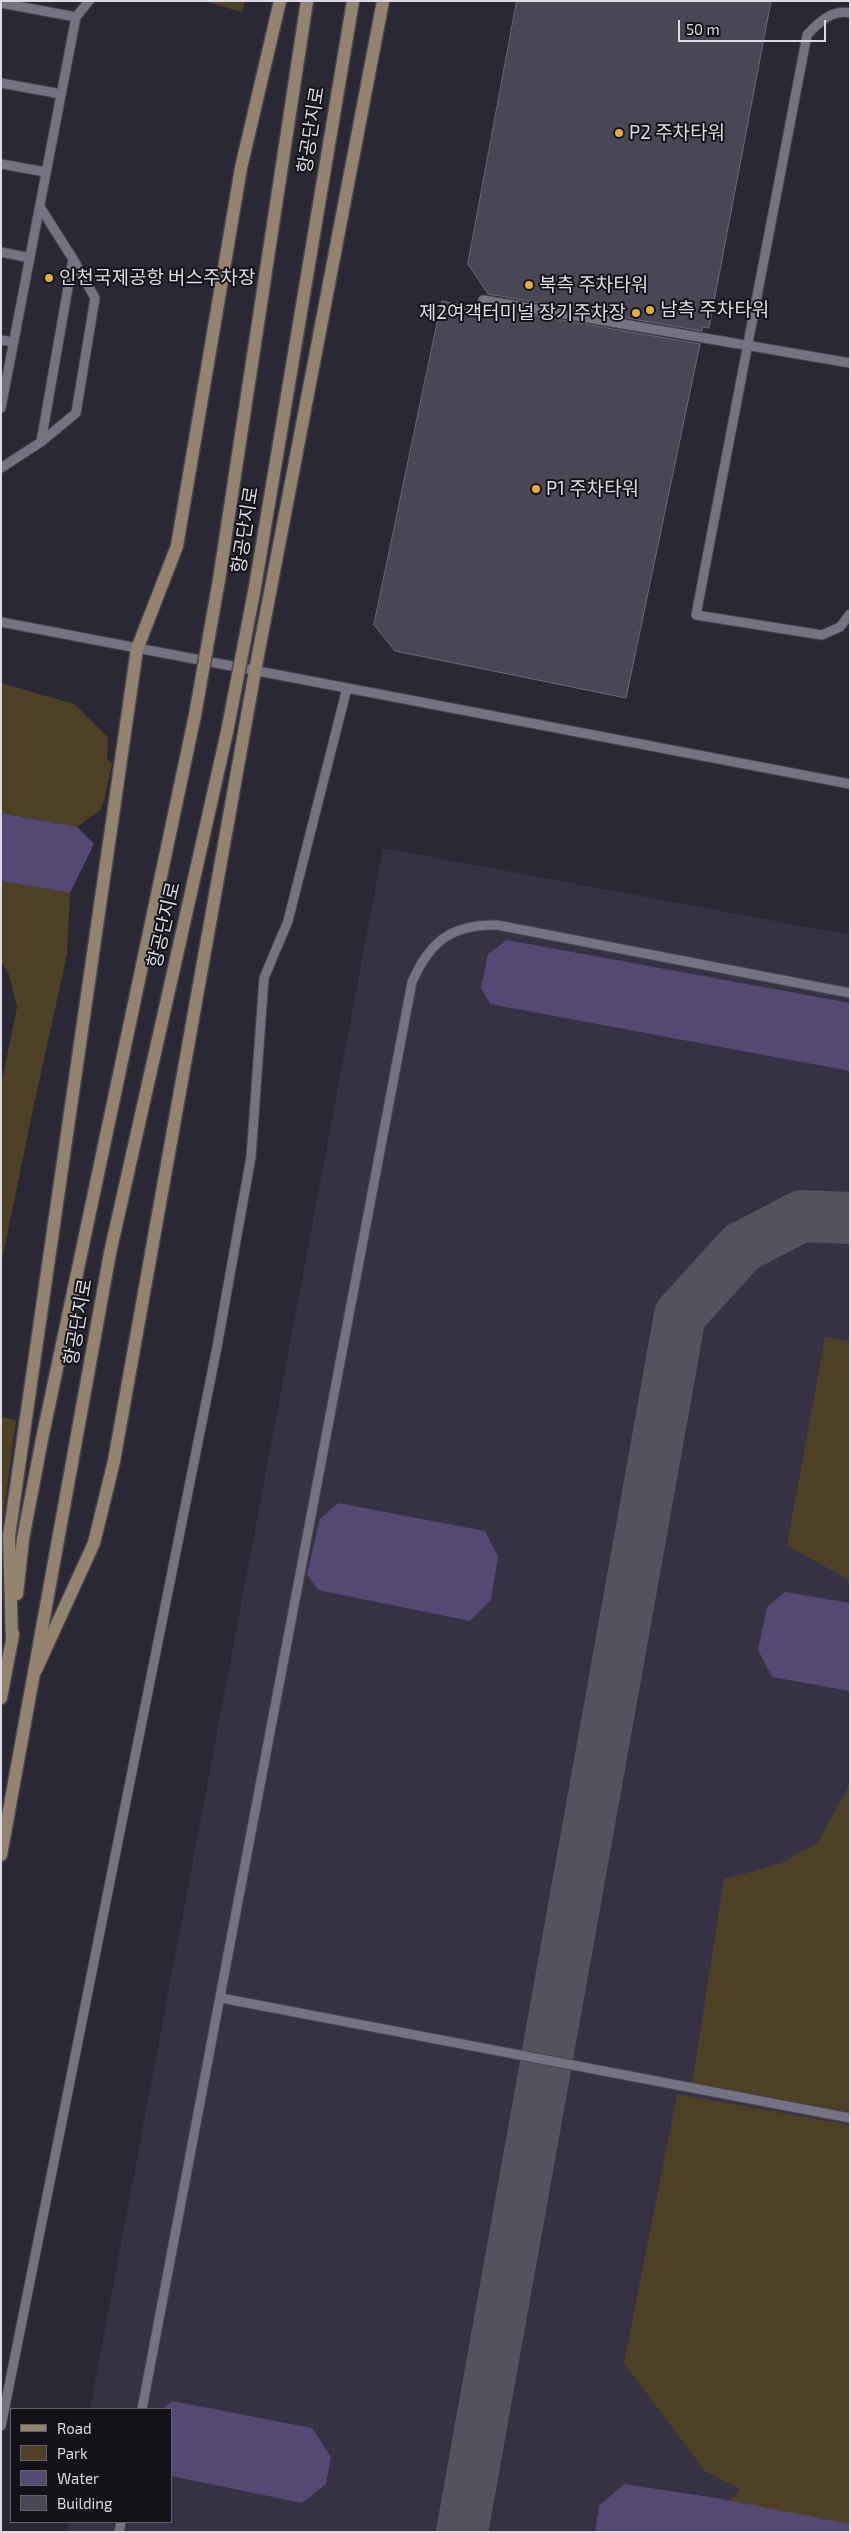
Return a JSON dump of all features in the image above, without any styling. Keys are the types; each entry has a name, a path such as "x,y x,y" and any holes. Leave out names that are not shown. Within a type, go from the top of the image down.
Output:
{"street":[{"path":"12,1641 9,1536 137,649 177,546 241,168 280,1"},
{"name":"항공단지로","path":"1,1698 12,1641 23,1539 42,1439 195,715 219,580 307,1"},
{"name":"항공단지로","path":"1,1855 110,1253 227,732 255,587 352,1"},
{"path":"36,1670 94,1544 114,1461 255,671 383,1"}],"lane":[{"path":"1,408 76,17 88,1"},
{"path":"1,3 76,17"},
{"path":"850,13 843,12 821,20 807,36 696,615 822,636 840,627 850,614"},
{"path":"1,83 61,94"},
{"path":"1,164 46,172"},
{"path":"1,468 42,442 76,413 95,298 40,207"},
{"path":"1,252 30,258"},
{"path":"42,442 73,259"},
{"path":"483,300 850,363"},
{"path":"1,340 14,342"},
{"path":"1,622 850,784"},
{"path":"1,2426 218,1347 251,1156 264,978 288,921 347,688"},
{"path":"142,2408 412,982 422,959 432,948 459,929 474,925 497,925 850,993"},
{"path":"221,1998 850,2118"}],"shaded area":[{"path":"383,848 850,935 850,2532 67,2532 69,2523 172,2523 172,2408 90,2408"}],"green space":[{"path":"204,1 245,1 242,12"},
{"path":"1,683 74,704 108,737 107,759 112,764 104,801 100,810 77,827 1,813"},
{"path":"1,881 70,893 67,954 1,1265 1,1086 17,1007 9,975 1,961"},
{"path":"825,1337 850,1341 850,1581 787,1545"},
{"path":"1,1417 16,1420 1,1534"},
{"path":"850,1780 850,2113 692,2084 724,1879 782,1863 818,1842 847,1790"},
{"path":"677,2094 850,2125 850,2532 703,2532 740,2489 705,2471 624,2363"}],"water":[{"path":"1,813 77,827 94,844 70,893 1,881"},
{"path":"507,940 850,1003 850,1071 490,1004 481,988 488,954"},
{"path":"338,1503 485,1531 498,1557 491,1600 470,1621 318,1590 307,1574 320,1519"},
{"path":"785,1592 850,1603 850,1691 772,1677 758,1650 767,1607"},
{"path":"172,2401 312,2428 331,2457 326,2484 302,2503 172,2476 172,2408 163,2408"},
{"path":"624,2484 716,2498 850,2524 850,2532 595,2532 599,2506"}],"building":[{"name":"P2 주차타워","path":"517,1 771,1 709,328 703,327 702,331 488,294 468,264"},
{"name":"P1 주차타워","path":"442,301 500,313 498,309 700,344 626,698 395,651 374,625"}],"taxiway":[{"path":"462,2532 680,1315 742,1247 802,1216 850,1218"}],"place":[{"name":"P2 주차타워","path":"619,133"},
{"name":"인천국제공항 버스주차장","path":"49,278"},
{"name":"북측 주차타워","path":"529,285"},
{"name":"남측 주차타워","path":"650,310"},
{"name":"제2여객터미널 장기주차장","path":"636,313"},
{"name":"P1 주차타워","path":"536,489"}]}
